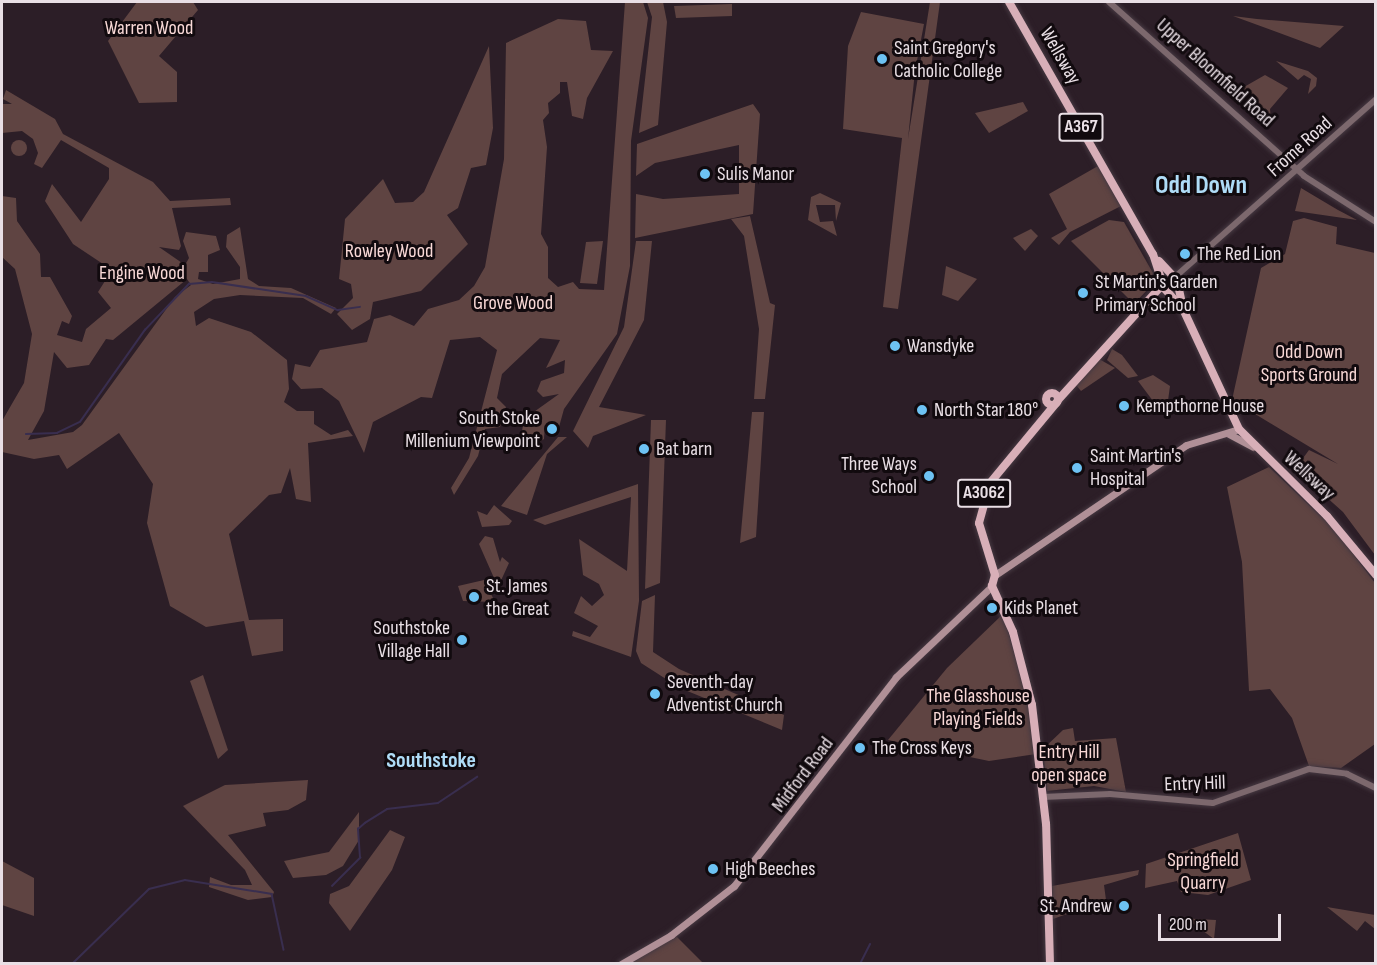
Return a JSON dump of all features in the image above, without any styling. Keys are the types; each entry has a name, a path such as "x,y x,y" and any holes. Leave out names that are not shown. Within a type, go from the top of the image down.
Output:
{"main road":[{"name":"Wellsway","path":"1009,2 1153,254 1165,287 1183,309"},
{"name":"Wellsway","path":"1153,254 1176,280 1183,309 1241,427 1257,450 1356,544 1376,575"},
{"path":"1165,287 1176,280"},
{"path":"1165,287 1176,280"},
{"name":"A3062","path":"995,575 980,536 981,500 1039,426 1056,398 1146,301 1165,287"},
{"name":"A3062","path":"1039,426 1046,402 1056,398"},
{"name":"Wellsway","path":"1241,427 1376,566"},
{"path":"1050,963 1043,797 1028,684 992,586 995,575 1180,449 1241,427"},
{"path":"1223,432 1257,450"},
{"name":"Midford Road","path":"621,963 671,935 734,886 896,677 978,593 992,586"}],"street":[{"name":"Upper Bloomfield Road","path":"1109,2 1298,171 1376,222"},
{"name":"Frome Road","path":"1176,280 1376,99"},
{"name":"Entry Hill","path":"1043,797 1110,794 1213,803 1310,769 1347,774 1376,788"}],"green space":[{"name":"Warren Wood","path":"137,2 193,2 198,10 159,56 177,72 177,102 139,103 108,41"},
{"name":"Grove Wood","path":"625,2 643,2 648,18 631,141 630,266 617,334 564,409 559,427 545,425 544,439 535,445 521,437 524,419 559,394 543,397 537,391 541,381 564,373 565,360 546,368 560,340 540,338 502,374 497,398 506,407 500,427 485,429 478,456 454,495 451,488 469,458 497,350 480,337 450,340 432,398 421,397 373,422 364,453 339,401 322,388 301,389 292,379 295,364 310,367 320,350 367,342 374,319 390,315 414,326 428,309 459,300 474,286 485,267 504,159 506,43 558,19 586,21 591,50 613,51 587,98 583,119 572,116 567,82 560,82 560,93 548,103 549,113 543,120 547,147 541,234 548,247 548,278 558,287 573,282 579,289 604,290"},
{"path":"647,2 663,2 667,22 658,125 639,133 652,17"},
{"name":"Saint Gregory's Catholic College","path":"930,2 940,2 898,309 883,307 902,138 843,129 848,46 861,12 924,24 915,71 908,139"},
{"path":"732,4 732,16 676,18 674,6"},
{"path":"1233,16 1257,19 1344,26 1320,48"},
{"name":"Rowley Wood","path":"489,46 493,128 486,165 471,168 458,208 447,215 468,244 421,291 373,302 370,319 352,330 337,314 353,298 351,284 339,279 345,219 383,179 395,203 413,202 424,192"},
{"path":"1276,61 1308,71 1317,78 1316,86 1308,94 1311,79 1304,75 1298,80"},
{"path":"1265,75 1288,88 1270,109 1271,119 1237,91"},
{"name":"Engine Wood","path":"6,90 55,119 63,134 153,182 170,201 230,198 231,205 172,208 181,246 179,250 159,247 185,265 189,258 183,241 186,232 216,236 220,250 208,255 208,272 199,272 198,279 213,284 240,279 240,267 226,247 227,235 240,227 248,279 259,286 291,288 336,308 331,314 303,298 240,295 214,299 194,312 196,326 209,318 251,332 287,360 289,389 284,402 297,411 314,411 314,424 331,435 348,430 353,436 308,443 311,502 296,499 290,468 281,493 269,495 229,534 249,620 283,619 283,651 252,656 244,621 206,627 170,606 147,523 153,484 119,433 67,469 59,455 34,459 2,452 2,421 24,383 32,334 15,269 2,257 2,196 16,198 17,221 40,254 41,277 50,277 72,316 69,324 62,321 57,335 82,342 86,329 111,308 98,292 112,270 73,244 45,201 52,184 81,222 109,179 109,168 61,140 42,168 34,164 38,153 33,139 22,131 2,133 2,104 12,104 3,99","holes":["187,279 191,285 175,297 82,425 73,432 28,440 44,411 54,352 67,368 89,365 106,339 113,340"]},
{"path":"1023,102 1028,111 989,133 975,113"},
{"path":"753,104 760,114 753,214 635,238 636,194 663,199 739,194 739,145 655,163 636,176 637,144"},
{"path":"16,140 22,140 27,148 25,154 16,156 11,151 11,145"},
{"path":"1098,166 1121,206 1070,232 1059,245 1051,238 1067,229 1049,194"},
{"path":"1301,188 1338,210 1357,220 1295,211"},
{"path":"820,193 841,203 836,221 835,205 816,205 820,222 833,221 837,236 808,220 811,197"},
{"path":"750,216 770,303 775,305 765,399 754,399 759,329 744,236 731,219"},
{"name":"Odd Down Sports Ground","path":"1304,218 1337,227 1336,244 1375,253 1375,555 1343,512 1295,469 1309,450 1338,464 1232,400 1261,268 1285,254 1293,221"},
{"path":"1109,220 1124,222 1153,273 1149,288 1134,304 1071,241"},
{"path":"1031,229 1038,236 1025,251 1013,238"},
{"path":"603,241 597,284 580,283 586,242"},
{"path":"636,241 652,241 644,320 599,407 646,415 593,436 588,448 573,431 624,327"},
{"path":"946,266 977,279 958,301 942,295"},
{"path":"1112,349 1122,355 1138,376 1128,378 1107,360"},
{"path":"1099,359 1115,368 1081,391 1076,385"},
{"path":"1153,375 1170,386 1167,408 1153,401 1138,381"},
{"path":"752,412 764,412 756,537 740,543"},
{"path":"651,420 666,420 660,583 645,589"},
{"path":"558,437 567,437 547,454 527,515 501,506"},
{"path":"1269,467 1334,529 1375,583 1375,744 1341,768 1309,766 1292,718 1270,689 1249,691 1242,562 1227,487"},
{"path":"638,484 639,601 631,657 572,636 573,631 590,637 598,626 574,613 581,596 592,606 604,595 599,584 583,575 579,539 627,571 631,497 545,525 533,520"},
{"path":"494,505 512,521 509,525 482,527 477,511 487,515"},
{"path":"485,536 493,538 500,562 502,557 509,563 498,587 479,544"},
{"path":"484,580 495,602 463,601 458,586"},
{"path":"655,595 653,652 679,669 784,715 782,730 680,688 641,663 636,651 642,601"},
{"name":"The Glasshouse Playing Fields","path":"1003,614 1028,701 1036,754 989,761 888,740 947,668"},
{"path":"203,675 228,750 218,759 190,681"},
{"name":"Entry Hill open space","path":"1073,728 1075,741 1116,738 1126,792 1094,786 1047,791 1043,749 1063,730"},
{"path":"308,780 306,800 288,810 263,813 266,826 228,835 274,892 272,897 248,900 209,887 210,877 231,885 252,885 245,870 183,806 225,785"},
{"path":"359,812 359,840 343,866 326,875 293,878 284,861 329,852"},
{"path":"390,830 405,837 392,870 350,931 329,903 330,894 349,886"},
{"name":"Springfield Quarry","path":"1238,833 1251,880 1208,895 1181,892 1177,881 1145,888 1146,864"},
{"path":"2,861 34,878 34,916 2,905"},
{"path":"1139,870 1138,875 1104,885 1106,900 1053,919 1052,886"},
{"path":"1327,907 1375,915 1375,929 1365,921 1357,931"},
{"path":"1178,918 1216,920 1214,939 1188,920"},
{"path":"676,936 703,963 626,964"}],"waterway":[{"path":"26,434 57,433 80,422 145,330 189,284 212,282 306,296 338,310 360,307"},
{"path":"332,886 360,858 358,829 365,823 387,809 438,803 477,777"},
{"path":"72,964 149,889 185,880 272,894 284,950"},
{"path":"860,964 870,944"}],"place":[{"name":"Saint Gregory's Catholic College","path":"882,59"},
{"name":"Sulis Manor","path":"705,174"},
{"name":"The Red Lion","path":"1185,254"},
{"name":"St Martin's Garden Primary School","path":"1083,293"},
{"name":"Wansdyke","path":"895,346"},
{"name":"Kempthorne House","path":"1124,406"},
{"name":"North Star 180°","path":"922,410"},
{"name":"South Stoke Millenium Viewpoint","path":"552,429"},
{"name":"Bat barn","path":"644,449"},
{"name":"Saint Martin's Hospital","path":"1077,468"},
{"name":"Three Ways School","path":"929,476"},
{"name":"St. James the Great","path":"474,597"},
{"name":"Kids Planet","path":"992,608"},
{"name":"Southstoke Village Hall","path":"462,640"},
{"name":"Seventh-day Adventist Church","path":"655,694"},
{"name":"The Cross Keys","path":"860,748"},
{"name":"High Beeches","path":"713,869"},
{"name":"St. Andrew","path":"1124,906"}],"district":[{"name":"Odd Down","path":"1201,186"},
{"name":"Southstoke","path":"431,761"}]}
